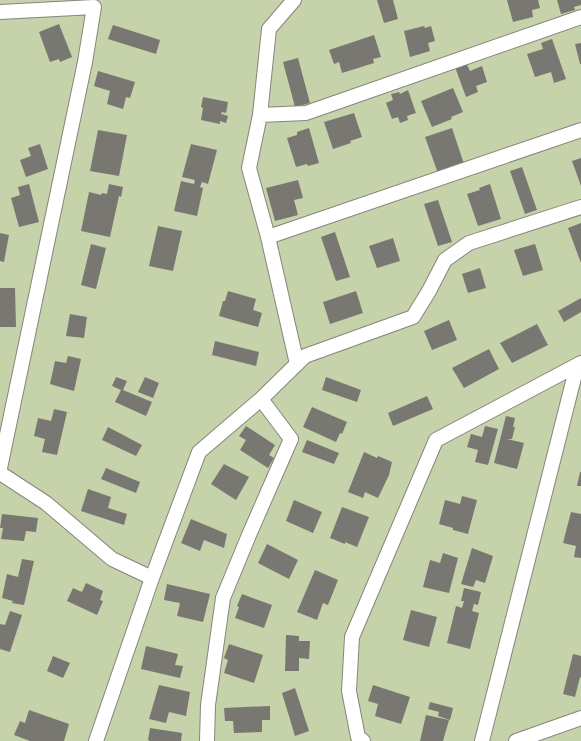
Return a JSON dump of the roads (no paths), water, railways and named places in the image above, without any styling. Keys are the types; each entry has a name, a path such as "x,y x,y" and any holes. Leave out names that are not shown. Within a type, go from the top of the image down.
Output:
{"lane":[{"path":"294,0 269,29 260,115 249,168 268,237 297,364"},
{"path":"0,12 94,7 85,62 0,468"},
{"path":"260,115 306,113 581,17"},
{"path":"268,237 581,130"},
{"path":"96,741 152,578 199,452 261,399 305,356 413,317 429,291 445,260 469,243 581,207"},
{"path":"356,740 349,691 352,637 436,440 579,364"},
{"path":"482,741 579,364"},
{"path":"207,741 208,705 223,598 291,439 261,399"},
{"path":"0,473 46,503 80,530 112,559 152,578"},
{"path":"516,741 581,718"}]}
